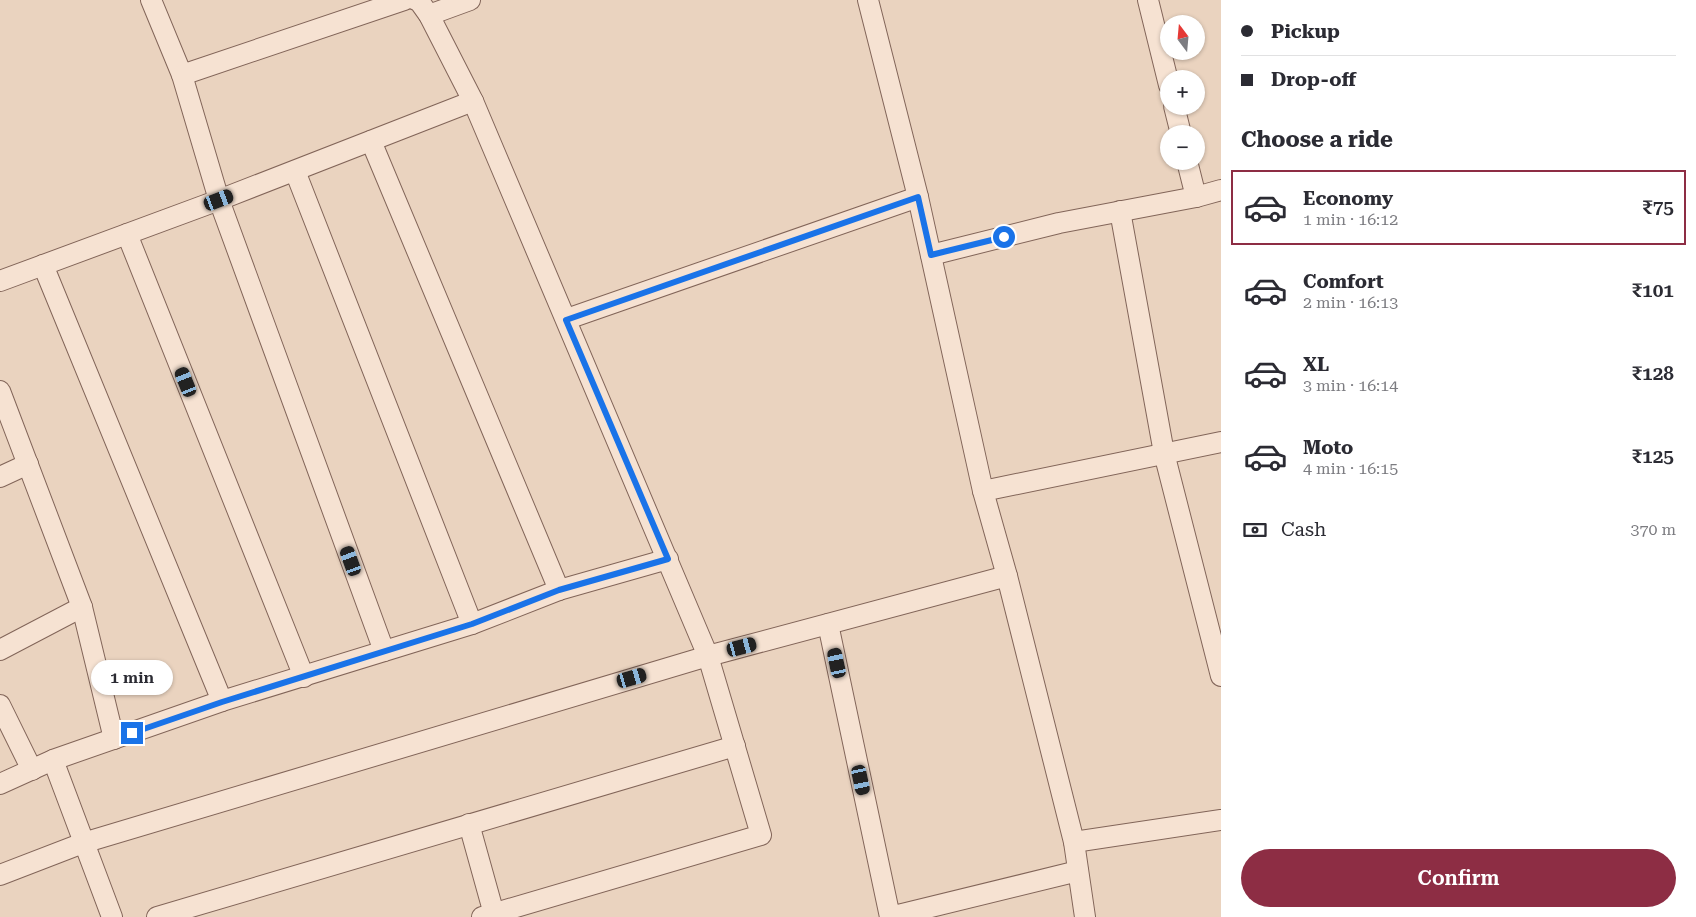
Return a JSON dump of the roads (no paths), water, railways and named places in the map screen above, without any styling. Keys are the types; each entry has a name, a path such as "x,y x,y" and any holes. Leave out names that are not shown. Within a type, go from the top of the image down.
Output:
{"street":[{"path":"152,0 182,75 219,200 384,651"},
{"path":"182,75 404,0"},
{"path":"469,824 488,915 761,835 708,656 473,101 422,7 470,0"},
{"path":"868,0 918,197 983,491 1007,576 1074,842 1085,917"},
{"path":"1148,0 1165,70"},
{"path":"0,281 219,200 473,101"},
{"path":"371,141 559,590"},
{"path":"1189,170 1196,197"},
{"path":"295,171 472,624"},
{"path":"931,255 1059,223 1196,197 1221,190"},
{"path":"566,320 918,197"},
{"path":"1120,211 1164,453 1221,676"},
{"path":"127,234 304,677"},
{"path":"43,265 222,702"},
{"path":"0,391 82,607 114,739"},
{"path":"983,491 1221,442"},
{"path":"0,477 28,464"},
{"path":"0,784 53,760 222,702 472,624 559,590 668,559"},
{"path":"0,875 83,843 708,656 1007,576"},
{"path":"0,650 82,607"},
{"path":"828,624 890,917 1078,871"},
{"path":"0,705 32,770"},
{"path":"157,917 735,746"},
{"path":"53,760 112,917"},
{"path":"1074,842 1221,820"}]}
